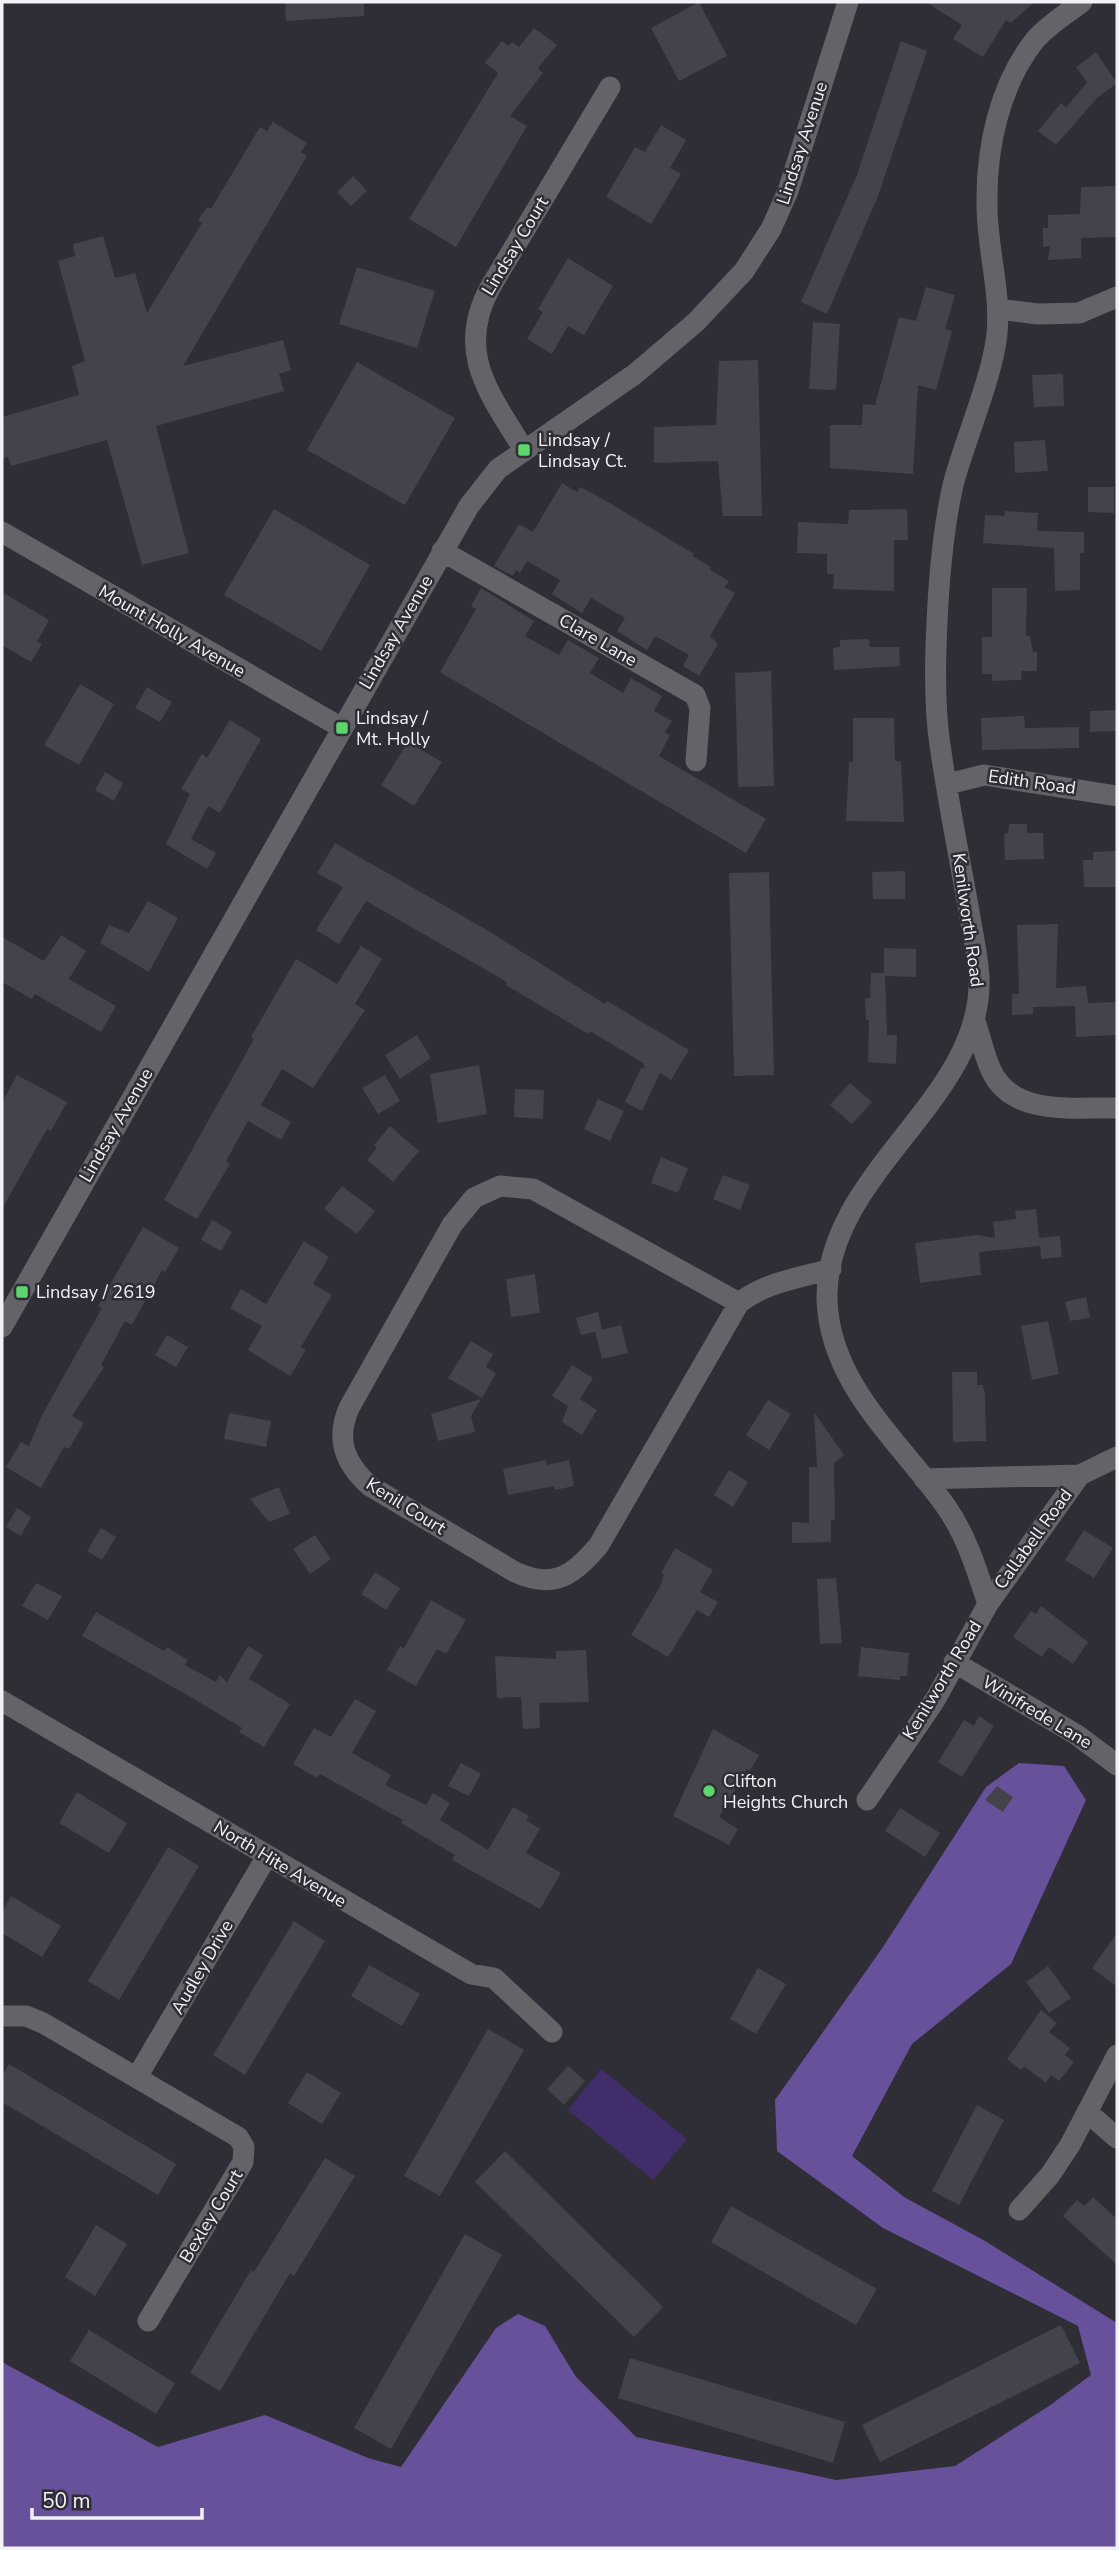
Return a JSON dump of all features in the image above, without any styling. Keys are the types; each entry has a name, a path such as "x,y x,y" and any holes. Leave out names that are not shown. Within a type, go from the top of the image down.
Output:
{"street":[{"name":"Lindsay Avenue","path":"2,1327 442,551 481,489 498,469 635,374 696,322 744,271 771,229 788,191 848,2"},
{"name":"Kenilworth Road","path":"866,1800 935,1700 988,1604 964,1538 948,1510 862,1401 834,1339 827,1301 835,1243 847,1217 938,1090 976,1024 979,973 938,718 937,627 942,557 953,487 996,340 998,289 986,205 996,122 1010,82 1034,41 1082,2"},
{"name":"Lindsay Court","path":"524,450 478,368 474,344 477,316 491,286 610,87"},
{"path":"998,309 1038,314 1079,313 1117,297"},
{"name":"Mount Holly Avenue","path":"2,532 342,728"},
{"name":"Clare Lane","path":"442,551 695,695 700,708 696,761"},
{"name":"Edith Road","path":"948,785 984,775 1117,796"},
{"path":"976,1024 991,1071 1013,1097 1048,1106 1117,1108"},
{"name":"Kenil Court","path":"739,1303 533,1189 518,1186 489,1189 465,1205 355,1395 345,1418 343,1449 355,1473 370,1486 516,1572 540,1580 564,1576 581,1567 598,1545 739,1303 753,1292 772,1284 831,1269"},
{"name":"Callabell Road","path":"988,1604 1080,1475 1117,1457"},
{"path":"923,1479 1080,1475"},
{"name":"Winifrede Lane","path":"954,1662 1077,1735 1117,1765"},
{"name":"North Hite Avenue","path":"2,1701 471,1974 494,1978 552,2032"},
{"name":"Audley Drive","path":"137,2077 267,1856"},
{"path":"2,2017 26,2016 43,2022 137,2077"},
{"path":"1019,2210 1050,2175 1117,2055"},
{"name":"Bexley Court","path":"137,2077 238,2137 245,2154 243,2162 148,2321"},
{"path":"1087,2112 1117,2138"}],"shaded area":[{"path":"1019,1763 1064,1766 1086,1800 1011,1964 912,2044 852,2156 904,2197 985,2241 1117,2323 1117,2548 2,2548 2,2362 158,2447 265,2415 368,2458 401,2467 496,2328 518,2314 545,2326 576,2377 636,2437 836,2480 955,2466 1049,2406 1091,2375 1078,2326 883,2228 777,2151 775,2100 883,1947 986,1787"},
{"path":"601,2069 687,2139 653,2180 568,2110"}],"building":[{"path":"285,2 364,2 364,16 286,21"},
{"path":"699,2 727,56 679,81 651,28"},
{"path":"926,2 1034,2 1011,23 1006,20 983,57 953,39 962,25"},
{"path":"534,28 557,45 538,68 543,73 510,116 527,126 456,247 409,219 498,73 485,63 502,41 509,46 512,42 519,47"},
{"path":"901,41 927,51 878,196 827,314 801,302 857,175"},
{"path":"1096,52 1117,83 1097,98 1056,145 1038,131 1061,103 1066,108 1087,82 1076,67"},
{"path":"273,122 307,143 301,152 307,156 183,366 283,340 291,370 279,374 284,391 156,426 189,553 142,565 107,440 11,466 8,457 2,459 2,417 79,395 72,366 85,361 58,261 75,256 73,244 103,236 115,278 135,273 147,313 202,223 198,220 207,207 211,209 260,127 267,131"},
{"path":"661,125 686,140 670,168 681,174 651,224 606,197 635,147 645,152"},
{"path":"353,176 367,191 351,206 337,192"},
{"path":"1117,186 1117,237 1081,238 1081,258 1048,260 1050,246 1043,247 1043,228 1048,228 1048,215 1080,214 1081,187"},
{"path":"568,258 613,286 584,335 568,326 552,354 527,339 543,312 538,309"},
{"path":"357,267 435,291 417,348 339,324"},
{"path":"926,287 955,295 945,329 952,331 936,390 918,385 913,474 830,468 830,425 862,425 863,404 875,405 899,317 916,321"},
{"path":"813,322 840,324 836,390 809,389"},
{"path":"758,360 762,516 723,516 718,461 654,463 654,427 716,425 719,361"},
{"path":"357,362 455,418 405,505 307,450"},
{"path":"1063,374 1064,406 1034,407 1032,375"},
{"path":"1045,440 1048,471 1015,473 1014,442"},
{"path":"562,483 577,492 580,487 603,499 694,554 692,556 711,567 710,570 729,581 725,587 735,593 710,636 718,644 699,676 683,666 689,655 655,636 647,650 617,631 625,618 591,598 582,613 552,594 560,580 527,561 520,573 516,570 513,576 494,566 519,524 533,532"},
{"path":"1088,487 1114,487 1114,513 1088,512"},
{"path":"274,509 370,565 321,651 224,595"},
{"path":"907,509 908,540 894,540 894,591 833,589 834,574 827,574 827,554 797,553 798,522 848,524 849,510"},
{"path":"1005,511 1038,513 1037,531 1084,532 1084,553 1080,553 1080,590 1055,591 1054,548 983,543 985,515 1004,516"},
{"path":"481,588 534,621 525,636 559,655 568,640 599,658 590,673 623,693 631,678 662,696 654,711 672,721 665,732 670,735 659,756 766,819 746,853 440,672 476,609 471,606"},
{"path":"992,588 1027,588 1026,636 1030,636 1033,652 1037,652 1037,671 1022,671 1021,680 992,681 992,674 982,674 982,637 992,637"},
{"path":"2,592 49,620 37,642 42,644 31,662 2,645"},
{"path":"869,639 870,647 899,647 900,666 834,670 833,648 840,647 840,640"},
{"path":"771,671 774,786 738,787 735,673"},
{"path":"80,684 114,704 79,765 44,745"},
{"path":"147,687 172,702 160,722 135,708"},
{"path":"1117,710 1117,731 1090,732 1090,711"},
{"path":"1024,716 1025,728 1079,727 1079,748 982,750 981,718"},
{"path":"853,718 894,718 895,761 901,761 904,822 846,821 849,762 853,762"},
{"path":"230,720 261,739 220,813 208,806 191,839 216,853 207,869 166,844 190,794 181,789 202,754 207,758"},
{"path":"408,742 442,762 414,806 381,785"},
{"path":"105,772 123,783 114,801 95,790"},
{"path":"1009,824 1027,824 1027,833 1043,833 1044,859 1005,860 1004,834 1008,833"},
{"path":"335,843 487,930 605,1004 607,1001 689,1050 671,1080 660,1073 642,1111 625,1102 641,1068 645,1068 643,1063 590,1031 588,1034 506,985 507,982 366,901 339,944 316,930 343,887 317,873"},
{"path":"1117,851 1117,887 1084,887 1083,860 1093,860 1093,852"},
{"path":"905,871 905,899 873,899 872,872"},
{"path":"769,872 774,1075 734,1076 729,873"},
{"path":"148,901 178,918 149,972 100,943 109,925 129,933"},
{"path":"1058,924 1056,988 1086,986 1088,1003 1117,1002 1117,1035 1076,1037 1075,1006 1033,1007 1033,1014 1012,1015 1012,994 1019,994 1017,925"},
{"path":"61,935 86,951 69,979 116,1006 101,1032 35,994 32,999 2,982 2,937 44,961"},
{"path":"361,946 382,959 355,1004 365,1010 313,1088 282,1069 261,1105 291,1122 281,1140 248,1121 226,1161 230,1164 197,1219 164,1200 296,959 337,984"},
{"path":"884,948 916,949 916,977 885,976 887,1035 897,1035 896,1064 868,1062 869,1020 866,1020 865,998 870,998 871,973 884,973"},
{"path":"417,1035 431,1058 400,1079 385,1055"},
{"path":"479,1065 487,1114 438,1123 430,1074"},
{"path":"17,1075 67,1102 51,1131 47,1129 2,1209 2,1103"},
{"path":"385,1075 400,1101 378,1114 362,1088"},
{"path":"850,1083 872,1102 852,1124 830,1105"},
{"path":"515,1089 544,1090 543,1119 514,1117"},
{"path":"598,1099 624,1111 610,1141 584,1129"},
{"path":"390,1126 419,1151 393,1182 367,1160 377,1148 374,1145"},
{"path":"661,1157 688,1168 678,1193 651,1183"},
{"path":"723,1175 750,1185 740,1210 713,1199"},
{"path":"342,1186 375,1211 357,1234 324,1209"},
{"path":"1036,1209 1039,1238 1060,1236 1062,1257 1041,1259 1040,1246 979,1252 981,1275 920,1283 915,1243 977,1235 995,1238 993,1222 1016,1219 1015,1211"},
{"path":"212,1220 232,1232 221,1251 201,1240"},
{"path":"143,1227 179,1248 165,1272 162,1270 132,1325 125,1321 101,1365 104,1367 72,1416 84,1423 69,1449 64,1447 41,1488 6,1467 21,1442 29,1446 42,1415 102,1308 98,1306"},
{"path":"304,1241 329,1257 313,1284 332,1295 301,1347 306,1350 290,1376 248,1350 262,1326 230,1308 241,1289 266,1304"},
{"path":"535,1274 540,1313 511,1317 506,1279"},
{"path":"1086,1297 1090,1318 1070,1321 1065,1302"},
{"path":"598,1312 602,1330 621,1325 628,1353 602,1359 595,1332 581,1335 576,1318"},
{"path":"1048,1321 1059,1374 1032,1380 1021,1326"},
{"path":"167,1335 188,1347 176,1367 155,1355"},
{"path":"471,1341 493,1354 486,1367 496,1373 482,1398 448,1378"},
{"path":"572,1365 593,1378 580,1399 597,1410 582,1435 562,1422 568,1406 552,1396"},
{"path":"952,1372 977,1372 977,1385 983,1385 985,1394 986,1441 953,1442"},
{"path":"481,1399 471,1416 475,1432 438,1441 431,1414"},
{"path":"768,1400 791,1414 769,1450 746,1435"},
{"path":"814,1412 844,1455 834,1463 835,1520 831,1520 831,1542 792,1543 792,1522 809,1523 809,1467 817,1467"},
{"path":"229,1413 271,1421 266,1447 224,1439"},
{"path":"546,1460 547,1465 569,1460 574,1486 555,1490 554,1486 508,1495 503,1469"},
{"path":"729,1470 748,1482 733,1507 714,1495"},
{"path":"279,1487 290,1514 269,1522 250,1499"},
{"path":"17,1508 31,1517 21,1536 6,1527"},
{"path":"101,1528 116,1537 102,1560 87,1551"},
{"path":"1084,1530 1113,1548 1094,1578 1065,1560"},
{"path":"315,1535 331,1559 310,1574 293,1549"},
{"path":"675,1548 713,1570 700,1592 718,1602 709,1617 697,1610 668,1657 631,1635 660,1587 664,1575 661,1573"},
{"path":"375,1572 400,1588 386,1610 361,1594"},
{"path":"836,1578 842,1643 820,1644 817,1579"},
{"path":"36,1583 62,1596 48,1620 22,1606"},
{"path":"431,1600 466,1620 446,1654 437,1649 416,1686 387,1670 400,1646 404,1648"},
{"path":"1041,1606 1088,1642 1073,1664 1049,1647 1042,1657 1013,1637 1031,1611 1036,1614"},
{"path":"96,1612 164,1651 167,1647 188,1660 185,1665 216,1682 220,1675 227,1682 248,1646 263,1655 249,1679 290,1704 264,1747 239,1732 242,1728 82,1636"},
{"path":"861,1647 909,1653 907,1676 900,1676 900,1680 858,1676"},
{"path":"586,1650 589,1702 539,1703 540,1728 523,1729 521,1697 497,1698 495,1656 556,1659 556,1651"},
{"path":"355,1699 376,1711 352,1753 391,1775 385,1785 426,1805 433,1793 450,1803 440,1820 488,1850 513,1807 529,1816 526,1820 540,1829 526,1853 561,1873 540,1909 452,1860 455,1855 401,1823 403,1820 320,1774 317,1778 293,1764 314,1728 331,1737"},
{"path":"979,1716 994,1726 962,1777 938,1762 964,1720 974,1726"},
{"name":"Clifton Heights Church","path":"713,1729 759,1755 750,1771 747,1769 719,1817 738,1829 729,1845 673,1816"},
{"path":"461,1763 481,1774 469,1796 448,1786"},
{"path":"997,1786 1013,1797 1003,1812 985,1800"},
{"path":"77,1792 127,1823 109,1853 59,1823"},
{"path":"900,1808 940,1833 925,1857 885,1831"},
{"path":"168,1847 199,1866 119,2000 88,1981"},
{"path":"11,1896 61,1926 42,1957 2,1933 2,1912"},
{"path":"294,1921 325,1941 245,2075 213,2055"},
{"path":"1117,1933 1117,1987 1092,1968"},
{"path":"369,1965 420,1994 402,2026 351,1996"},
{"path":"1048,1966 1071,1998 1049,2013 1026,1982"},
{"path":"758,1968 786,1984 756,2034 730,2019"},
{"path":"1041,2010 1057,2023 1049,2032 1070,2048 1065,2055 1074,2062 1059,2081 1051,2075 1046,2083 1024,2066 1021,2070 1007,2059"},
{"path":"488,2029 524,2050 440,2196 404,2176"},
{"path":"9,2064 176,2164 158,2195 2,2102 2,2076"},
{"path":"568,2066 585,2081 564,2105 547,2089"},
{"path":"307,2072 341,2093 322,2124 288,2103"},
{"path":"977,2105 1004,2120 959,2205 932,2191"},
{"path":"505,2151 663,2307 634,2337 475,2182"},
{"path":"325,2158 355,2176 294,2276 290,2273 220,2391 190,2373 251,2270 254,2272"},
{"path":"1093,2197 1117,2219 1117,2265 1063,2216 1077,2200 1084,2206"},
{"path":"731,2206 877,2289 856,2325 711,2242"},
{"path":"96,2225 127,2244 95,2296 65,2277"},
{"path":"465,2234 502,2255 391,2449 354,2428"},
{"path":"1061,2325 1080,2363 880,2462 862,2425"},
{"path":"89,2330 175,2383 156,2414 70,2361"},
{"path":"630,2358 845,2422 833,2463 618,2398"}],"place":[{"name":"Lindsay / Lindsay Ct.","path":"524,450"},
{"name":"Lindsay / Mt. Holly","path":"342,728"},
{"name":"Lindsay / 2619","path":"22,1292"},
{"name":"Clifton Heights Church","path":"709,1791"}]}
